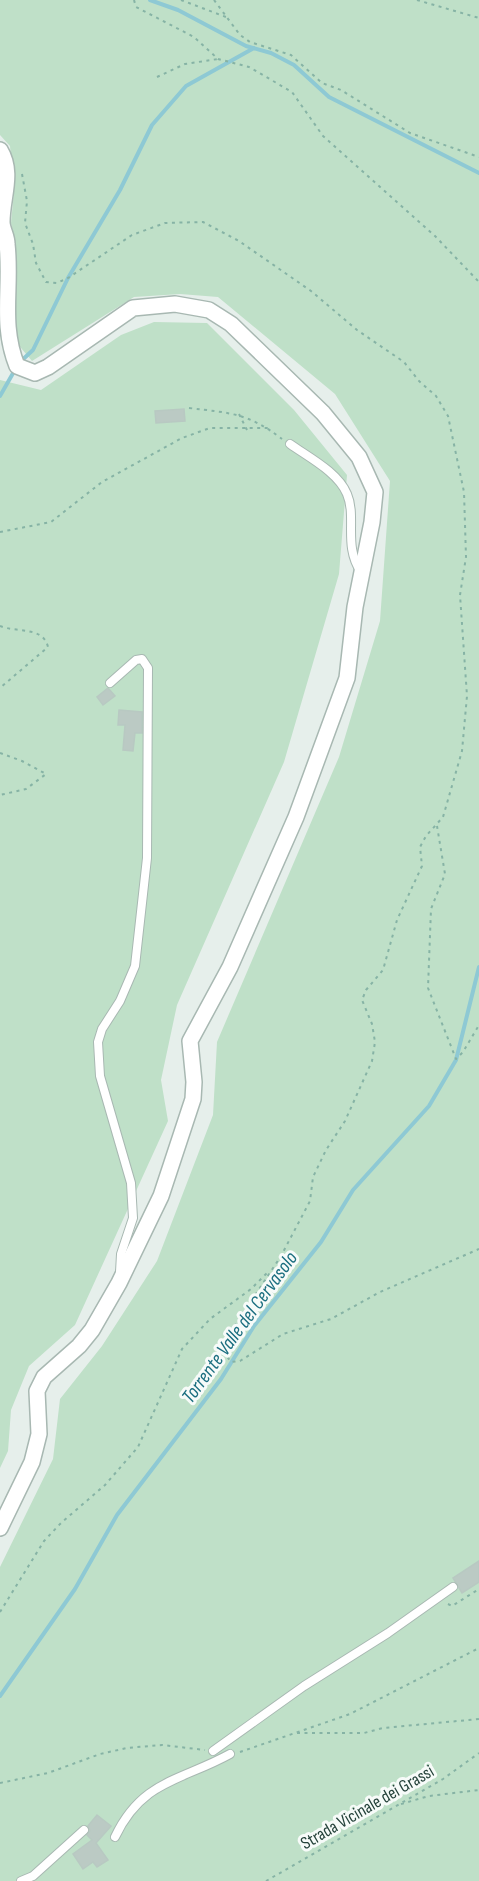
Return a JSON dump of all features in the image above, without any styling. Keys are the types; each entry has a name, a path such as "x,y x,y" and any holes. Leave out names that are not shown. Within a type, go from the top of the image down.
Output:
{"street":[{"path":"0,150 7,173 1,223 8,243 5,322 8,346 17,366 35,373 48,367 133,308 175,304 209,310 231,324 323,412 359,457 375,492 347,678 297,817 230,967 190,1041 194,1082 193,1099 161,1196 119,1283 79,1346 44,1377 37,1391 39,1434 32,1462 0,1528"}],"lane":[{"path":"290,444 330,474 347,494 353,561 362,573"},
{"path":"110,683 136,660 142,659 148,668 147,858 135,966 120,1001 102,1029 98,1042 100,1076 117,1133 123,1165 131,1183 133,1218 121,1254 119,1283"},
{"path":"213,1751 304,1686 388,1633 453,1587"},
{"path":"115,1837 128,1812 139,1801 168,1781 230,1754"},
{"path":"21,1881 33,1876 84,1830"}],"path":[{"path":"134,0 136,7 194,37 218,59"},
{"path":"182,0 227,17"},
{"path":"214,0 240,35 250,42 291,55 322,83 341,90 410,133 479,157"},
{"path":"417,0 479,18"},
{"path":"157,77 185,64 218,59 249,67 292,92 323,136 435,236 479,282"},
{"path":"189,408 239,414 257,421 290,444"},
{"path":"239,414 247,430"},
{"path":"0,532 51,522 102,482 182,438 210,428 247,430 268,428"},
{"path":"0,626 40,633 46,639 48,647 0,688"},
{"path":"0,753 22,760 46,774 26,789 0,795"},
{"path":"479,1025 463,1052 456,1059 436,1014 429,988 431,909 445,874 437,826 426,836 420,847 422,866 397,920 383,970 366,990 362,1000 373,1033 372,1061 355,1102 313,1177 310,1201 273,1268 230,1333 224,1352 231,1362 240,1361 283,1334 331,1319 380,1292 479,1249"},
{"path":"0,1612 44,1541 78,1507 105,1485 138,1447 182,1348 210,1319 251,1289 273,1268"},
{"path":"435,1598 452,1606 479,1590"},
{"path":"230,1754 256,1749 296,1732 350,1714 479,1648"},
{"path":"296,1732 364,1733 383,1728 479,1719"},
{"path":"0,1783 48,1773 100,1754 127,1748 162,1745 213,1751"},
{"name":"Strada Vicinale dei Grassi","path":"266,1881 443,1779 479,1753"},
{"path":"398,1804 479,1790"}],"green space":[{"path":"0,0 479,0 479,1881 0,1881 0,1567 53,1459 60,1399 102,1346 157,1261 213,1115 217,1042 339,757 380,621 390,481 335,394 218,297 180,294 134,297 32,361 16,342 12,315 16,245 11,223 14,192 10,146 0,135"},
{"path":"154,322 207,323 294,410 347,475 339,574 284,762 177,1005 161,1080 168,1121 75,1325 29,1366 11,1410 8,1451 0,1468 0,380 41,390 121,335"}],"building":[{"path":"184,409 185,421 156,423 155,411"},
{"path":"108,688 115,696 103,705 97,697"},
{"path":"119,710 142,712 142,733 135,733 133,751 123,750 125,725 118,725"},
{"path":"479,1561 479,1582 462,1593 453,1578"},
{"path":"97,1815 111,1826 96,1843 108,1860 97,1867 93,1862 83,1869 73,1854 92,1840 87,1835 90,1831 88,1826"}],"waterway":[{"path":"150,0 178,10 246,46 271,53 294,65 329,97 479,173"},
{"path":"20,362 33,350 68,278 120,190 152,125 186,86 254,48"},
{"path":"0,396 16,368"},
{"name":"Torrente Valle del Cervasolo","path":"0,1696 75,1589 117,1515 221,1379 254,1326 321,1242 353,1190 429,1106 456,1060 479,967"}]}
